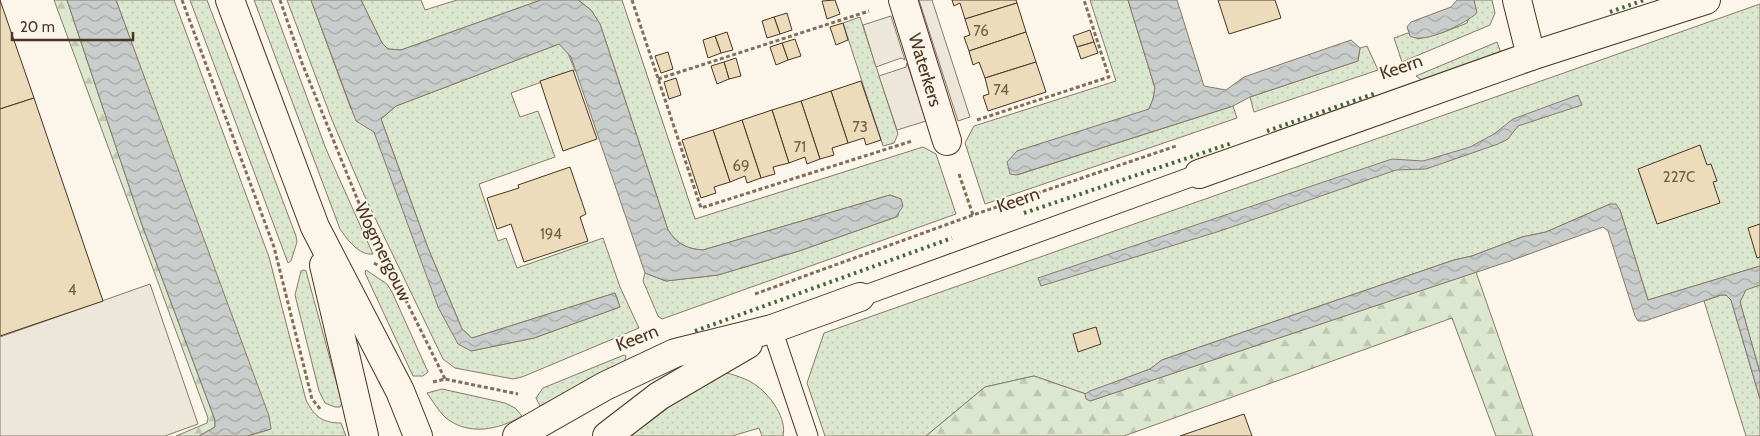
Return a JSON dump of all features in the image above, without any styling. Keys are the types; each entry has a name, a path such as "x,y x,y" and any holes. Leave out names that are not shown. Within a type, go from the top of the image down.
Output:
{"street":[{"path":"230,0 315,227 400,391 418,436"},
{"name":"Waterkers","path":"903,0 946,136"},
{"path":"1517,0 1531,56"},
{"name":"Keern","path":"1199,174 1531,56 1706,0"},
{"path":"315,227 364,436"},
{"name":"Keern","path":"517,436 605,386 675,353 772,329 860,297"},
{"name":"Keern","path":"607,436 659,396 772,329"}],"lane":[{"name":"Keern","path":"860,297 1199,174"},
{"path":"772,329 808,436"}],"path":[{"path":"182,0 274,247 285,292"},
{"name":"Wogmergouw","path":"280,0 302,63 365,218 445,379 519,394 541,421"},
{"path":"632,0 701,208 946,136 1108,77 1084,0"},
{"path":"658,79 903,0"},
{"path":"946,136 973,216"},
{"name":"Keern","path":"748,297 1184,143"}],"green space":[{"path":"54,0 67,0 141,222 215,420 215,427 199,436 176,436 207,423 208,418"},
{"path":"116,0 174,0 269,257 306,400 319,418 329,422 341,423 346,436 247,436 271,429"},
{"path":"190,0 207,0 296,236 297,242 291,261 288,263"},
{"path":"254,0 271,0 326,149 373,254 358,250 340,229"},
{"path":"287,0 311,0 351,109 374,131 471,351 534,338 620,307 615,293 472,338 462,329 428,248 381,119 396,106 559,44 567,51 575,70 511,93 520,117 538,111 555,157 479,184 498,241 506,238 517,268 603,238 620,287 639,328 522,377 513,379 455,368 443,359 365,197 332,120"},
{"path":"361,0 421,0 425,10 457,0 541,0 401,50 388,49 382,43"},
{"path":"578,0 622,0 695,219 923,147 936,154 956,214 662,319 658,316 643,281 645,273 666,281 718,275 799,251 896,217 898,216 901,199 890,195 703,250 683,245 668,230 600,24 591,10"},
{"path":"1090,0 1128,0 1155,88 1149,109 1017,151 1017,175 1233,106 1237,118 985,204 965,143 974,126 1116,81"},
{"path":"1474,0 1492,0 1495,13 1490,25 1402,62 1394,38 1408,33 1418,39 1467,23"},
{"path":"1760,4 1760,266 1648,300 1620,210 1610,204 1546,232 1522,237 1472,256 1454,260 1162,360 1150,369 1086,394 1034,376 985,387 926,436 825,436 807,383 824,333"},
{"path":"860,17 898,134 894,143 883,146 843,23"},
{"path":"1497,42 1501,53 1423,81 1416,76"},
{"path":"1367,46 1378,70 1254,112 1250,97 1358,61 1360,48"},
{"path":"366,270 387,284 392,292 428,372 423,376 413,376 365,273"},
{"path":"301,271 306,271 342,403 340,407 325,403 319,391 295,295"},
{"path":"1476,272 1533,436 1496,436 1452,318 1124,436 926,436 985,387 1034,376 1086,394 1090,401"},
{"path":"1760,285 1760,373 1740,302 1746,289"},
{"path":"1726,295 1731,300 1760,399 1760,436 1746,436 1704,301"},
{"path":"624,355 626,356 625,361 540,406 536,398 543,388"},
{"path":"721,371 749,381 768,396 777,408 783,422 783,436 762,436 759,428 732,436 631,436 690,391"},
{"path":"442,389 505,403 515,408 522,416 493,428 474,429 455,424 446,418 427,393"}],"shaded area":[{"path":"919,0 932,0 970,117 958,121"},
{"path":"891,16 905,60 901,58 876,67 863,25"},
{"path":"907,63 926,121 897,130 879,76 906,67"},
{"path":"150,284 198,424 165,436 0,436 0,337"}],"water":[{"path":"67,0 116,0 269,416 271,429 247,436 199,436 215,427 215,420 141,222"},
{"path":"311,0 361,0 382,43 388,49 401,50 541,0 578,0 591,10 600,24 668,230 675,239 687,247 703,250 890,195 901,199 903,206 896,217 799,251 718,275 666,281 645,273 571,57 559,44 396,106 381,119 428,248 462,329 472,338 615,293 620,307 534,338 471,351 458,344 438,307 374,132 356,121"},
{"path":"1128,0 1177,0 1204,86 1226,90 1244,77 1351,40 1360,48 1358,61 1250,97 1233,106 1016,175 1010,174 1007,162 1017,151 1149,109 1155,88"},
{"path":"1457,0 1474,0 1477,13 1445,32 1425,38 1410,36 1407,27 1411,22 1451,7"},
{"path":"1578,95 1582,105 1518,126 1508,139 1498,144 1426,169 1396,170 1220,231 1041,286 1038,278 1392,159 1423,161 1470,147 1494,134 1513,119"},
{"path":"1610,204 1616,204 1620,210 1648,300 1760,266 1760,285 1746,290 1740,302 1760,373 1760,399 1731,300 1726,295 1721,295 1645,321 1638,321 1608,231 1603,227 1510,261 1090,401 1086,399 1085,394 1090,391 1150,369 1162,360 1454,260 1472,256 1522,237 1546,232"}],"building":[{"path":"0,0 34,98 0,109"},
{"path":"835,0 840,14 827,19 822,1"},
{"path":"952,0 1016,0 1017,3 965,19 960,3 954,6"},
{"path":"1218,0 1275,0 1281,18 1229,34"},
{"path":"1017,3 1026,32 969,51 964,37 970,35 965,19"},
{"path":"787,13 792,30 780,34 774,17"},
{"path":"774,17 780,34 767,38 762,21"},
{"path":"843,23 848,40 836,45 830,27"},
{"path":"1090,30 1094,42 1077,47 1073,36"},
{"path":"727,32 733,50 721,53 715,36"},
{"path":"1026,32 1036,62 985,78 979,62 973,65 969,51"},
{"path":"715,36 721,53 708,58 703,40"},
{"path":"795,39 801,56 788,60 782,43"},
{"path":"1094,42 1098,53 1081,59 1077,47"},
{"path":"782,43 788,60 776,65 770,47"},
{"path":"668,52 673,69 661,73 655,56"},
{"path":"736,58 741,76 729,79 724,62"},
{"path":"724,62 729,79 717,84 711,66"},
{"path":"1036,62 1046,92 988,111 983,96 989,94 985,78"},
{"path":"573,70 597,139 563,151 540,81"},
{"path":"676,78 681,95 669,99 664,82"},
{"path":"861,81 881,140 866,145 864,138 848,143 831,91"},
{"path":"831,91 848,143 832,148 834,155 820,159 801,101"},
{"path":"34,98 103,301 0,336 0,109"},
{"path":"801,101 820,159 807,164 805,157 789,163 772,110"},
{"path":"772,110 789,163 773,167 775,174 761,178 742,120"},
{"path":"742,120 761,178 747,183 745,176 730,182 713,130"},
{"path":"713,130 730,182 714,187 716,193 701,198 682,140"},
{"path":"1700,145 1707,165 1711,164 1717,181 1713,182 1720,203 1657,224 1638,169"},
{"path":"570,167 586,214 580,217 588,241 524,262 511,224 497,229 487,198 519,188 518,185"},
{"path":"1760,224 1760,257 1757,258 1748,228"},
{"path":"1096,327 1101,344 1078,352 1073,334"},
{"path":"1244,414 1252,436 1180,436"}],"hedge":[{"path":"1610,12 1644,0"},
{"path":"1267,131 1376,93"},
{"path":"1024,213 1232,143"},
{"path":"695,331 952,238"}]}
